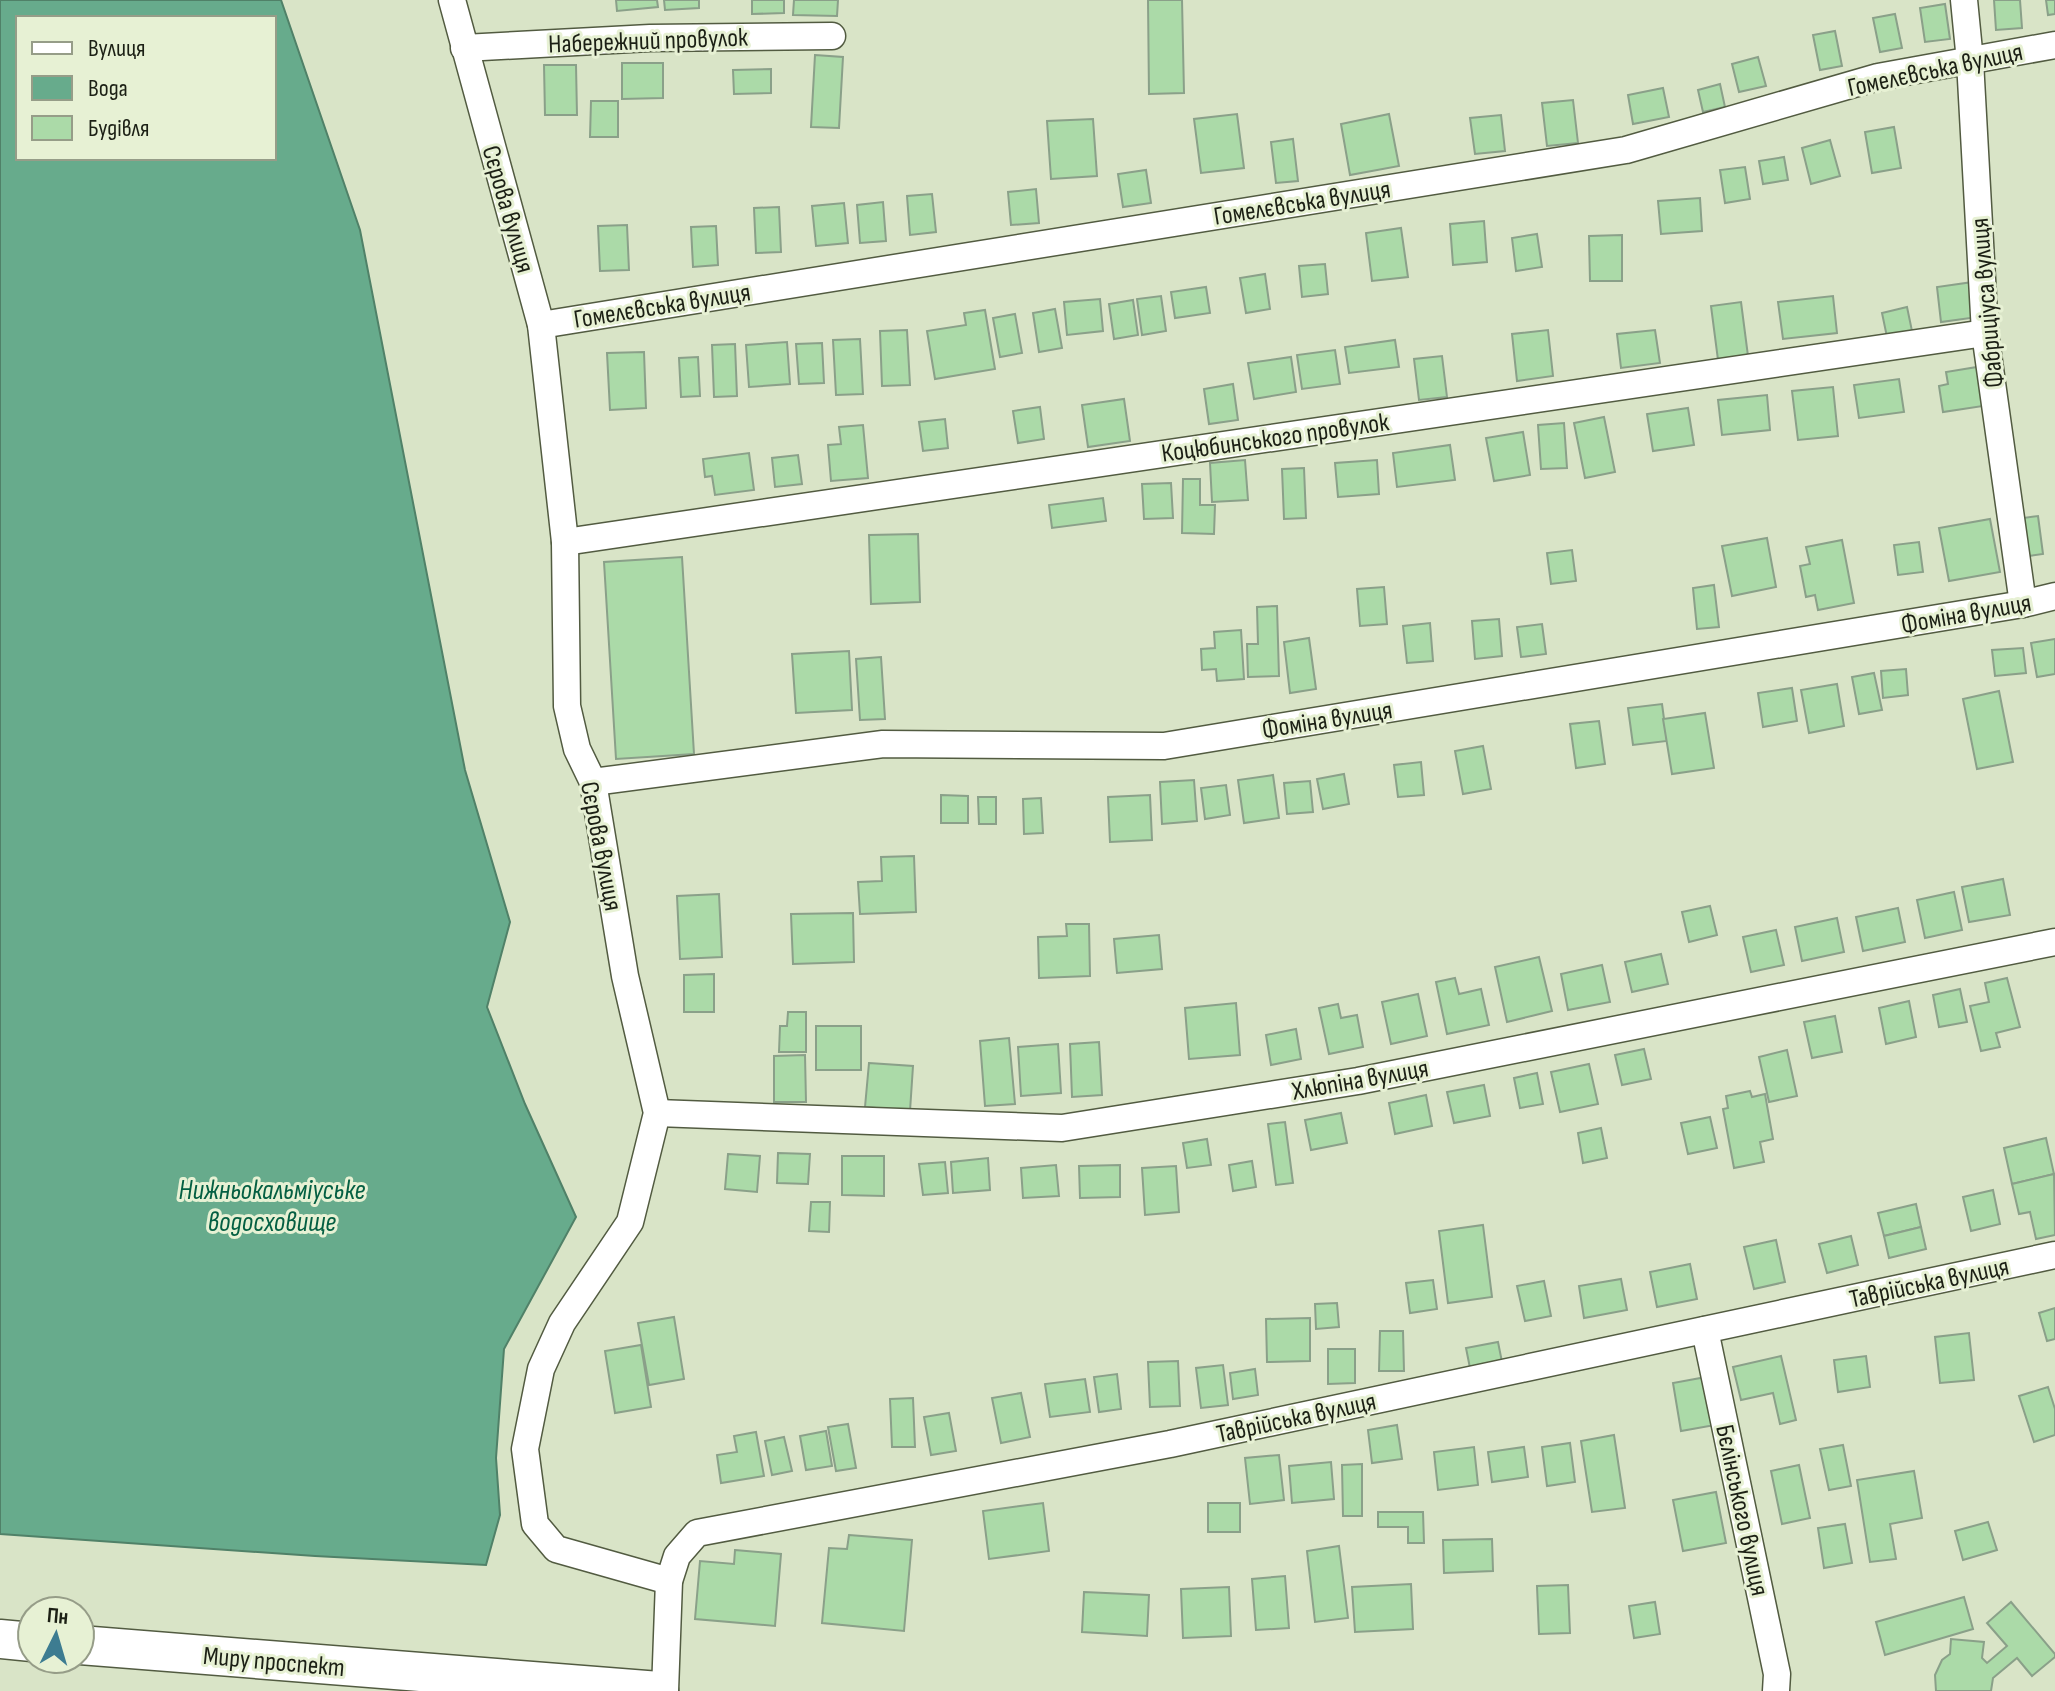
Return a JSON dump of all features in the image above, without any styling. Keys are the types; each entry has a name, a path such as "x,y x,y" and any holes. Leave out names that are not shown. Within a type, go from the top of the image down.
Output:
{"main road":[{"name":"Миру проспект","path":"96,1646 659,1691"}],"street":[{"name":"Сєрова вулиця","path":"452,0 541,325 565,542 567,706 577,749 593,782 625,976 657,1113 630,1222 562,1323 541,1369 525,1449 535,1524 556,1549 669,1581"},
{"name":"Фабриціуса вулиця","path":"1964,0 1985,333 2023,604"},
{"name":"Набережний провулок","path":"464,48 650,38 832,36"},
{"name":"Гомелєвська вулиця","path":"541,325 1626,150 1878,77 2055,45"},
{"name":"Коцюбинського провулок","path":"565,542 1985,333"},
{"name":"Фоміна вулиця","path":"593,782 883,744 1164,746 2023,604 2055,596"},
{"name":"Хлюпіна вулиця","path":"657,1113 1062,1128 1358,1081 2055,942"},
{"name":"Таврійська вулиця","path":"665,1691 669,1581 677,1556 697,1533 1170,1444 2055,1255"},
{"name":"Бєлінського вулиця","path":"1705,1330 1777,1674 1776,1691"}],"water":[{"name":"Нижньокальміуське водосховище","path":"0,0 281,0 360,230 465,770 510,922 487,1007 525,1104 576,1217 504,1349 496,1458 500,1515 486,1565 0,1534"}],"building":[{"path":"616,0 657,0 658,7 617,11"},
{"path":"664,0 699,0 699,8 665,10"},
{"path":"752,0 784,0 784,13 752,14"},
{"path":"794,0 838,0 837,16 793,15"},
{"path":"1148,0 1182,0 1184,93 1149,94"},
{"path":"1994,0 2020,0 2022,28 1996,30"},
{"path":"2046,0 2055,0 2055,14 2048,15"},
{"path":"1945,4 1950,39 1925,42 1920,8"},
{"path":"1895,14 1902,48 1880,52 1873,18"},
{"path":"1835,31 1842,66 1820,70 1813,35"},
{"path":"815,55 843,57 839,128 811,127"},
{"path":"1758,57 1766,86 1739,92 1732,64"},
{"path":"622,63 663,63 663,98 622,99"},
{"path":"544,65 576,65 577,115 545,115"},
{"path":"771,69 771,93 734,94 733,70"},
{"path":"1720,84 1725,107 1703,112 1698,90"},
{"path":"1663,88 1669,117 1633,124 1628,95"},
{"path":"1573,100 1578,143 1547,146 1542,103"},
{"path":"591,101 618,101 618,137 590,137"},
{"path":"1237,114 1244,168 1201,173 1194,119"},
{"path":"1389,114 1399,166 1350,175 1341,124"},
{"path":"1501,115 1505,151 1475,154 1470,118"},
{"path":"1093,119 1097,176 1051,179 1047,121"},
{"path":"1894,127 1901,168 1872,173 1865,132"},
{"path":"1293,139 1298,181 1276,183 1271,142"},
{"path":"1830,140 1840,176 1811,184 1802,148"},
{"path":"1784,157 1788,180 1763,184 1759,161"},
{"path":"1745,167 1750,199 1725,203 1720,170"},
{"path":"1146,170 1151,203 1123,207 1118,174"},
{"path":"1036,189 1039,223 1011,225 1008,192"},
{"path":"932,194 936,232 910,235 907,196"},
{"path":"1700,198 1702,231 1661,234 1658,201"},
{"path":"883,202 886,241 860,243 857,205"},
{"path":"844,203 848,243 816,246 812,206"},
{"path":"779,207 781,252 756,253 754,208"},
{"path":"1484,221 1487,262 1453,265 1450,224"},
{"path":"627,225 629,270 600,271 598,226"},
{"path":"716,226 718,265 693,267 691,227"},
{"path":"1401,228 1408,277 1372,281 1366,233"},
{"path":"1537,234 1542,267 1516,271 1512,238"},
{"path":"1622,235 1622,281 1590,281 1589,236"},
{"path":"1325,264 1328,294 1302,297 1299,266"},
{"path":"1265,274 1270,309 1246,313 1240,278"},
{"path":"1973,282 1978,317 1941,322 1937,287"},
{"path":"1206,287 1210,313 1175,318 1171,292"},
{"path":"1161,296 1166,331 1142,335 1137,299"},
{"path":"1833,296 1837,333 1783,339 1778,302"},
{"path":"1100,299 1103,331 1067,335 1064,302"},
{"path":"1133,300 1138,335 1114,339 1109,304"},
{"path":"1741,302 1748,356 1718,360 1711,306"},
{"path":"1907,307 1912,331 1887,337 1882,313"},
{"path":"1055,309 1062,348 1039,352 1033,313"},
{"path":"985,310 995,369 935,379 927,331 966,325 964,313"},
{"path":"1015,314 1022,353 1000,357 993,318"},
{"path":"907,330 910,385 882,386 880,331"},
{"path":"1548,330 1553,376 1517,381 1512,334"},
{"path":"1655,330 1660,363 1621,368 1617,334"},
{"path":"860,339 863,394 836,395 833,340"},
{"path":"1395,340 1399,367 1349,373 1345,347"},
{"path":"787,342 790,384 749,387 746,345"},
{"path":"822,343 824,383 799,384 796,344"},
{"path":"735,344 737,396 714,397 712,345"},
{"path":"1335,350 1340,384 1302,389 1297,355"},
{"path":"644,352 646,408 610,410 607,353"},
{"path":"1442,356 1447,397 1419,400 1414,359"},
{"path":"698,357 700,396 681,397 679,358"},
{"path":"1291,357 1296,392 1254,399 1248,363"},
{"path":"1977,367 1983,406 1943,412 1939,386 1948,384 1946,372"},
{"path":"1899,379 1904,412 1859,418 1854,385"},
{"path":"1233,384 1238,420 1209,424 1204,389"},
{"path":"1833,387 1838,436 1798,440 1792,391"},
{"path":"1767,395 1770,430 1722,435 1718,400"},
{"path":"1124,399 1130,441 1088,447 1082,405"},
{"path":"1040,407 1044,439 1018,443 1013,411"},
{"path":"1688,408 1694,445 1653,451 1647,414"},
{"path":"1604,417 1615,472 1585,478 1574,423"},
{"path":"945,419 948,448 923,451 919,422"},
{"path":"1564,423 1567,468 1541,469 1538,425"},
{"path":"863,425 868,478 831,481 828,445 841,444 839,427"},
{"path":"1523,432 1530,475 1494,481 1486,438"},
{"path":"1450,445 1455,480 1397,487 1393,453"},
{"path":"749,453 754,490 715,495 712,476 705,477 703,459"},
{"path":"798,455 802,484 775,487 772,458"},
{"path":"1245,460 1248,500 1212,502 1210,463"},
{"path":"1377,460 1379,494 1338,497 1335,463"},
{"path":"1304,468 1306,518 1284,519 1282,469"},
{"path":"1183,479 1200,479 1200,505 1215,505 1214,534 1182,533"},
{"path":"1171,483 1173,518 1144,519 1142,484"},
{"path":"1103,498 1106,521 1052,528 1049,505"},
{"path":"2038,516 2043,554 2029,556 2023,518"},
{"path":"1990,519 2000,572 1949,581 1939,528"},
{"path":"918,534 920,602 871,604 869,535"},
{"path":"1767,538 1776,587 1732,596 1722,546"},
{"path":"1842,540 1854,603 1818,610 1815,595 1806,597 1800,566 1810,564 1806,547"},
{"path":"1919,542 1923,572 1898,575 1894,545"},
{"path":"1572,550 1576,581 1551,584 1547,553"},
{"path":"682,557 694,754 616,759 604,562"},
{"path":"1714,585 1719,627 1697,629 1693,588"},
{"path":"1384,587 1387,624 1360,626 1357,589"},
{"path":"1277,606 1279,676 1248,677 1247,644 1258,644 1257,607"},
{"path":"1499,619 1502,656 1475,659 1472,621"},
{"path":"1430,623 1433,661 1407,663 1403,626"},
{"path":"1542,624 1546,654 1521,657 1517,627"},
{"path":"1241,630 1244,679 1217,681 1216,669 1202,670 1201,649 1215,648 1214,632"},
{"path":"1309,638 1316,689 1290,693 1284,642"},
{"path":"2055,639 2055,674 2037,677 2031,643"},
{"path":"2023,648 2026,673 1995,676 1992,650"},
{"path":"849,651 852,710 796,713 792,654"},
{"path":"881,657 885,719 860,720 856,659"},
{"path":"1906,669 1908,695 1883,698 1881,671"},
{"path":"1874,673 1882,710 1859,714 1852,677"},
{"path":"1837,684 1844,726 1809,733 1801,690"},
{"path":"1792,688 1797,721 1763,727 1758,693"},
{"path":"1999,691 2013,762 1977,769 1963,699"},
{"path":"1662,704 1667,741 1633,745 1628,708"},
{"path":"1705,713 1714,768 1672,774 1663,719"},
{"path":"1599,721 1605,764 1576,768 1570,724"},
{"path":"1483,746 1491,789 1463,794 1455,751"},
{"path":"1421,762 1424,795 1398,797 1394,765"},
{"path":"1344,774 1349,804 1323,809 1317,779"},
{"path":"1273,775 1279,818 1244,823 1238,780"},
{"path":"1194,780 1197,821 1162,824 1160,782"},
{"path":"1310,781 1313,812 1287,814 1284,783"},
{"path":"1226,785 1230,815 1205,819 1201,788"},
{"path":"941,795 968,796 968,823 941,823"},
{"path":"1150,795 1152,840 1110,842 1108,797"},
{"path":"978,797 996,797 996,824 979,824"},
{"path":"1041,798 1043,833 1024,834 1023,799"},
{"path":"914,856 916,912 860,914 858,882 882,881 881,857"},
{"path":"2003,879 2010,915 1969,922 1962,887"},
{"path":"1954,892 1962,930 1925,938 1917,900"},
{"path":"719,894 722,957 680,959 677,896"},
{"path":"1710,906 1717,935 1689,942 1682,912"},
{"path":"1898,908 1905,942 1863,951 1856,917"},
{"path":"853,913 854,962 793,964 791,914"},
{"path":"1837,918 1844,952 1802,961 1795,927"},
{"path":"1066,924 1089,924 1090,976 1039,978 1038,937 1067,936"},
{"path":"1776,930 1784,965 1751,972 1743,937"},
{"path":"1159,935 1162,969 1117,973 1114,939"},
{"path":"1661,954 1668,984 1632,992 1625,962"},
{"path":"1539,957 1552,1011 1507,1022 1495,967"},
{"path":"1602,965 1610,1002 1568,1010 1561,974"},
{"path":"714,974 714,1012 684,1012 684,975"},
{"path":"1455,978 1459,994 1481,989 1489,1025 1447,1034 1436,982"},
{"path":"2007,978 2020,1027 1996,1033 2000,1047 1981,1051 1970,1006 1989,1002 1985,983"},
{"path":"1960,989 1967,1022 1939,1027 1933,995"},
{"path":"1418,994 1427,1036 1391,1044 1382,1002"},
{"path":"1909,1001 1916,1037 1886,1044 1879,1008"},
{"path":"1236,1003 1240,1055 1189,1059 1185,1008"},
{"path":"1338,1004 1341,1018 1357,1015 1363,1047 1329,1054 1319,1008"},
{"path":"788,1012 806,1012 806,1052 779,1052 780,1026 787,1026"},
{"path":"1835,1016 1842,1052 1812,1058 1804,1022"},
{"path":"816,1026 861,1026 861,1070 816,1070"},
{"path":"1296,1029 1301,1059 1271,1065 1266,1035"},
{"path":"1009,1038 1015,1104 985,1106 980,1041"},
{"path":"1099,1042 1102,1095 1072,1097 1070,1044"},
{"path":"1058,1044 1061,1093 1021,1096 1018,1047"},
{"path":"1644,1049 1651,1079 1622,1085 1615,1055"},
{"path":"1787,1050 1797,1096 1769,1102 1759,1057"},
{"path":"805,1055 806,1102 774,1102 774,1056"},
{"path":"869,1063 913,1066 910,1111 865,1107"},
{"path":"1589,1064 1598,1104 1560,1112 1551,1072"},
{"path":"1537,1073 1543,1104 1520,1108 1514,1078"},
{"path":"1484,1085 1490,1116 1454,1123 1447,1092"},
{"path":"1750,1091 1752,1097 1765,1094 1773,1139 1760,1142 1764,1162 1734,1168 1723,1109 1728,1108 1726,1096"},
{"path":"1426,1095 1432,1126 1395,1134 1389,1103"},
{"path":"1341,1113 1347,1143 1311,1150 1305,1120"},
{"path":"1710,1117 1717,1148 1688,1154 1681,1123"},
{"path":"1285,1122 1293,1183 1276,1185 1268,1124"},
{"path":"1601,1128 1607,1158 1583,1163 1578,1133"},
{"path":"2046,1138 2054,1174 2012,1184 2004,1148"},
{"path":"1207,1139 1211,1165 1187,1168 1183,1143"},
{"path":"778,1153 810,1154 808,1184 777,1183"},
{"path":"728,1154 760,1156 757,1192 725,1189"},
{"path":"842,1156 884,1156 884,1196 842,1195"},
{"path":"988,1158 990,1190 953,1193 951,1162"},
{"path":"1252,1161 1256,1187 1233,1191 1229,1165"},
{"path":"945,1162 948,1193 923,1195 919,1164"},
{"path":"1056,1165 1059,1196 1023,1198 1021,1168"},
{"path":"1120,1165 1120,1197 1080,1198 1079,1166"},
{"path":"1176,1166 1179,1212 1145,1215 1142,1168"},
{"path":"2054,1174 2055,1235 2036,1239 2030,1212 2019,1214 2012,1184"},
{"path":"1993,1190 2000,1224 1971,1231 1963,1197"},
{"path":"811,1202 830,1202 829,1232 809,1231"},
{"path":"1916,1204 1921,1227 1884,1236 1878,1213"},
{"path":"1483,1225 1492,1297 1448,1303 1439,1231"},
{"path":"1921,1227 1926,1249 1889,1258 1884,1236"},
{"path":"1851,1236 1858,1265 1827,1273 1819,1244"},
{"path":"1776,1240 1785,1282 1754,1289 1744,1247"},
{"path":"1690,1264 1697,1299 1657,1307 1650,1272"},
{"path":"1621,1279 1627,1310 1584,1318 1579,1286"},
{"path":"1433,1280 1437,1309 1410,1313 1406,1283"},
{"path":"1544,1281 1551,1316 1525,1321 1517,1286"},
{"path":"1337,1303 1339,1327 1316,1329 1315,1304"},
{"path":"2055,1308 2055,1339 2047,1341 2039,1313"},
{"path":"674,1317 684,1379 649,1385 638,1323"},
{"path":"1310,1318 1310,1361 1267,1362 1266,1319"},
{"path":"1380,1331 1403,1331 1404,1371 1379,1371"},
{"path":"1969,1333 1974,1380 1940,1383 1935,1337"},
{"path":"1498,1342 1503,1367 1471,1373 1466,1348"},
{"path":"641,1345 651,1407 615,1413 605,1351"},
{"path":"1328,1349 1355,1349 1355,1383 1328,1384"},
{"path":"1781,1356 1796,1420 1780,1424 1773,1393 1741,1400 1733,1367"},
{"path":"1866,1356 1870,1387 1838,1392 1834,1360"},
{"path":"1178,1361 1180,1406 1150,1407 1148,1362"},
{"path":"1223,1365 1228,1405 1201,1408 1196,1368"},
{"path":"1255,1369 1258,1395 1233,1399 1230,1373"},
{"path":"1117,1374 1121,1409 1099,1412 1094,1377"},
{"path":"1706,1377 1715,1425 1681,1431 1673,1383"},
{"path":"1085,1379 1090,1412 1050,1417 1045,1384"},
{"path":"2048,1387 2055,1409 2055,1435 2034,1442 2019,1396"},
{"path":"1021,1393 1030,1437 1001,1443 992,1398"},
{"path":"913,1398 915,1447 892,1447 890,1399"},
{"path":"949,1413 956,1451 931,1455 924,1417"},
{"path":"848,1424 856,1468 836,1471 828,1427"},
{"path":"1397,1425 1402,1459 1372,1463 1368,1430"},
{"path":"826,1431 832,1466 806,1470 800,1436"},
{"path":"756,1432 764,1476 721,1483 717,1455 737,1452 734,1436"},
{"path":"1614,1435 1625,1508 1592,1512 1581,1441"},
{"path":"784,1437 792,1471 772,1475 765,1441"},
{"path":"1570,1443 1575,1482 1547,1486 1542,1447"},
{"path":"1843,1445 1851,1486 1829,1490 1820,1449"},
{"path":"1474,1447 1478,1485 1438,1490 1434,1452"},
{"path":"1524,1447 1528,1477 1492,1482 1488,1452"},
{"path":"1279,1455 1284,1500 1250,1504 1245,1458"},
{"path":"1331,1462 1334,1499 1292,1503 1289,1466"},
{"path":"1362,1464 1362,1516 1343,1516 1342,1465"},
{"path":"1799,1465 1810,1518 1782,1524 1771,1471"},
{"path":"1914,1471 1922,1518 1890,1524 1896,1559 1870,1562 1857,1480"},
{"path":"1716,1492 1726,1543 1683,1551 1673,1500"},
{"path":"1043,1503 1049,1551 989,1559 983,1511"},
{"path":"1208,1503 1240,1503 1240,1532 1208,1532"},
{"path":"1378,1512 1423,1512 1424,1543 1408,1543 1408,1527 1378,1527"},
{"path":"1988,1522 1997,1550 1963,1560 1955,1531"},
{"path":"1845,1524 1852,1563 1824,1568 1818,1528"},
{"path":"849,1535 912,1540 904,1631 822,1623 829,1548 847,1549"},
{"path":"1492,1539 1493,1571 1444,1573 1443,1540"},
{"path":"1339,1546 1348,1618 1315,1622 1307,1551"},
{"path":"735,1550 781,1554 775,1626 695,1619 700,1561 734,1564"},
{"path":"1285,1576 1289,1628 1256,1630 1252,1579"},
{"path":"1411,1584 1413,1629 1355,1632 1352,1587"},
{"path":"1568,1585 1570,1633 1539,1634 1537,1586"},
{"path":"1229,1587 1231,1636 1183,1638 1181,1589"},
{"path":"1084,1592 1149,1595 1147,1636 1082,1632"},
{"path":"1964,1597 1973,1629 1885,1655 1876,1622"},
{"path":"1655,1602 1660,1634 1634,1638 1629,1606"},
{"path":"2011,1602 2055,1657 2032,1676 2017,1658 1993,1678 1991,1691 1936,1691 1935,1675 1942,1660 1950,1654 1951,1639 1984,1642 1982,1658 1987,1663 2007,1646 1987,1623"}]}
